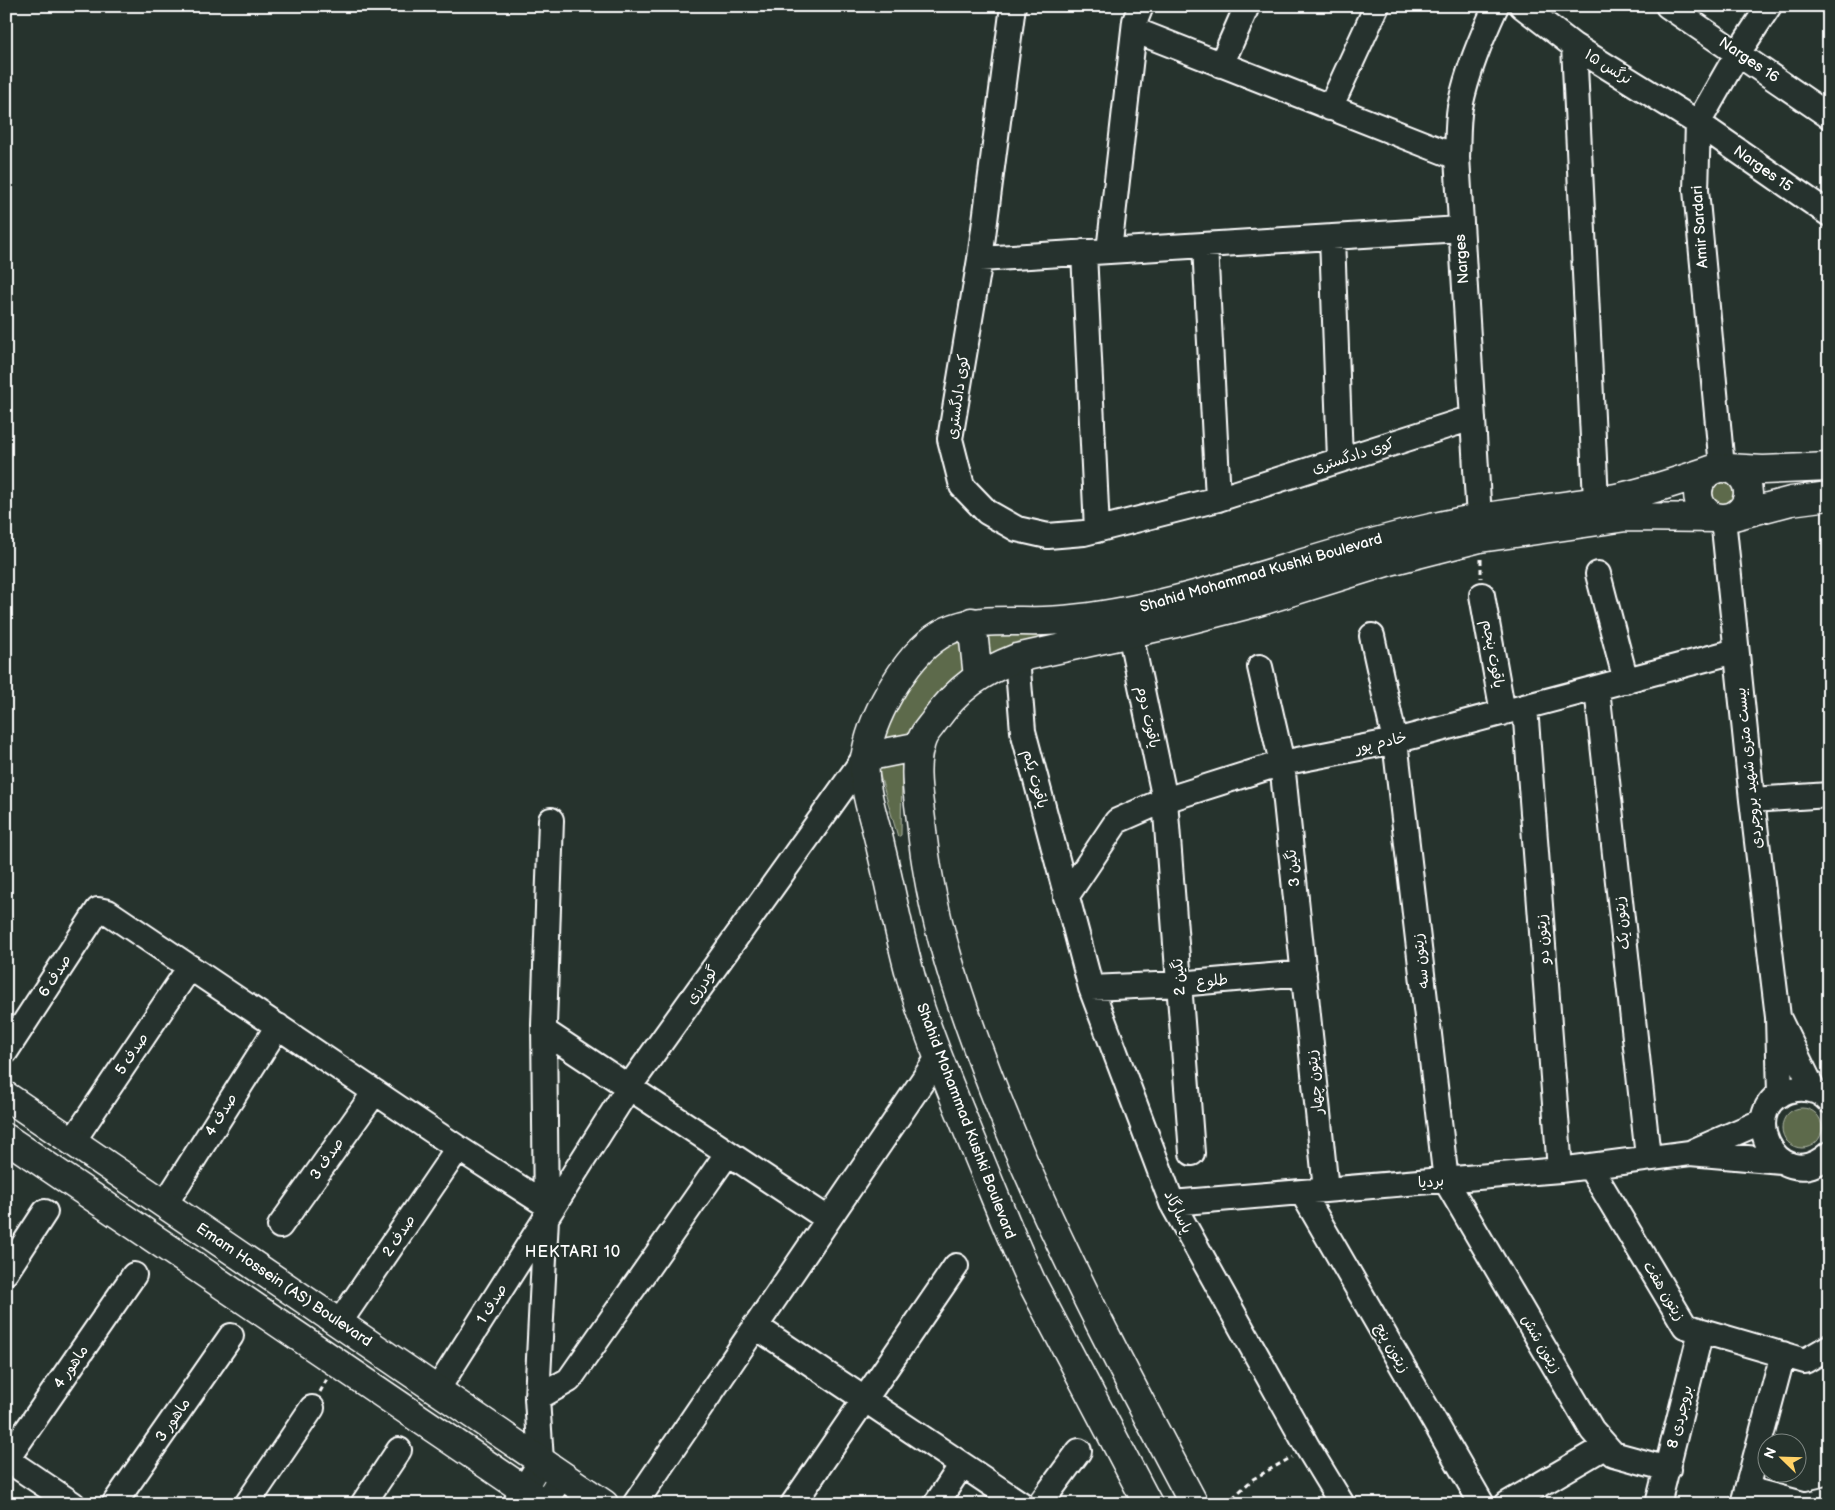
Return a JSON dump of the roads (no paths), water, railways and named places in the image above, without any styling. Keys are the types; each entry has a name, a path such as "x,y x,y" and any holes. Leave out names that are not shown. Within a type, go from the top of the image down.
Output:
{"main road":[{"name":"Shahid Mohammad Kushki Boulevard","path":"1194,1504 1070,1265 1015,1143 961,1005 935,908 923,843 918,786 922,739 942,709 964,686 995,666 1017,658 1258,602 1390,561 1480,528 1658,487 1722,468 1763,470 1829,468"},
{"path":"1722,468 1742,475 1748,490 1745,505 1726,517 1706,511 1701,505 1698,490 1704,476 1722,468"},
{"name":"Shahid Mohammad Kushki Boulevard","path":"1148,1504 1031,1281 938,1058 916,994 869,796 865,757 883,706 894,685 927,644 947,631 972,622 1087,618 1143,607 1213,590 1375,541 1480,528 1626,517 1726,517 1791,501 1829,496"},
{"path":"972,622 978,677"},
{"path":"865,757 920,746"},
{"name":"Emam Hossein (AS) Boulevard","path":"6,1096 604,1504"},
{"path":"6,1138 336,1361 534,1501"}],"street":[{"name":"کوی دادگستری","path":"1013,6 980,259 950,439 962,486 987,512 1017,529 1048,536 1097,530 1218,499 1472,418"},
{"path":"1109,251 1135,20 1141,6"},
{"path":"1221,64 1247,6"},
{"path":"1330,108 1377,6"},
{"name":"Narges","path":"1480,528 1457,157 1460,108 1464,92 1477,48 1496,6"},
{"name":"نرگس ۱۵","path":"1522,6 1574,46 1698,124"},
{"name":"Narges 16","path":"1668,6 1829,116"},
{"name":"Amir Sardari","path":"1722,468 1696,190 1698,124 1738,53 1769,6"},
{"path":"1134,30 1457,157"},
{"path":"1574,46 1596,500"},
{"name":"Narges 15","path":"1698,124 1829,214"},
{"path":"980,259 1460,229"},
{"path":"1332,237 1340,460"},
{"path":"1205,245 1218,499"},
{"path":"1084,252 1097,530"},
{"name":"بیست متری شهید بروجردی","path":"1726,517 1736,651 1778,1017 1780,1096"},
{"path":"1598,574 1626,681"},
{"name":"یاقوت پنجم","path":"1482,595 1514,710"},
{"name":"یاقوت دوم","path":"1130,633 1165,800"},
{"name":"زیتون سه","path":"1372,636 1396,741 1446,1181"},
{"name":"خادم پور","path":"1066,897 1117,821 1165,800 1282,763 1396,741 1736,651"},
{"name":"یاقوت یکم","path":"1017,658 1022,731 1066,897"},
{"name":"نگین 3","path":"1260,667 1282,763 1304,974"},
{"name":"زیتون یک","path":"1597,689 1648,1158"},
{"name":"زیتون دو","path":"1514,710 1560,1170"},
{"name":"گودرزی","path":"546,1211 629,1087 865,757"},
{"path":"1752,800 1829,795"},
{"name":"نگین 2","path":"1165,800 1192,1153"},
{"path":"534,1501 552,1468 537,1398 546,1211 544,1032 551,820"},
{"name":"پاسارگاد","path":"1066,897 1091,988 1172,1203 1308,1448 1342,1504"},
{"name":"صدف 6","path":"6,1051 98,910 108,912 190,967"},
{"path":"190,967 458,1148 546,1211"},
{"name":"صدف 5","path":"73,1141 190,967"},
{"name":"طلوع","path":"1091,988 1179,984 1304,974"},
{"name":"زیتون چهار","path":"1304,974 1326,1190"},
{"name":"بیست متری شهید بروجردی","path":"1778,1017 1821,1096"},
{"name":"صدف 4","path":"165,1204 278,1026"},
{"path":"544,1032 828,1219"},
{"path":"635,1504 938,1058"},
{"path":"1821,1096 1797,1090 1780,1096 1766,1111 1763,1121 1763,1132 1766,1144 1790,1163 1829,1178"},
{"name":"صدف 3","path":"280,1226 375,1092"},
{"path":"1690,1153 1763,1121"},
{"name":"صدف 2","path":"339,1323 458,1148"},
{"path":"1690,1153 1790,1163 1819,1162 1829,1154"},
{"name":"بردیا","path":"1172,1203 1590,1168 1690,1153"},
{"path":"537,1398 569,1380 728,1154"},
{"name":"زیتون هفت","path":"1590,1168 1685,1326 1805,1361 1829,1347"},
{"name":"زیتون شش","path":"1446,1181 1592,1430 1613,1454 1668,1469"},
{"name":"زیتون پنج","path":"1302,1192 1482,1504"},
{"name":"صدف 1","path":"438,1390 546,1211"},
{"path":"6,1272 45,1212"},
{"path":"793,1504 956,1266"},
{"name":"ماهور 4","path":"7,1459 134,1275"},
{"path":"755,1326 961,1466 1021,1504"},
{"name":"بروجردی 8","path":"1658,1504 1701,1331"},
{"name":"ماهور 3","path":"114,1504 231,1336"},
{"path":"1783,1354 1745,1496 1803,1504"},
{"path":"247,1504 312,1408"},
{"path":"1507,1504 1606,1446"},
{"path":"363,1504 399,1450"},
{"path":"1040,1504 1079,1451"},
{"path":"7,1459 73,1504"},
{"path":"936,1504 961,1466"},
{"path":"1541,1504 1549,1479"},
{"path":"1808,1504 1829,1499"}],"district":[{"name":"HEKTARI 10","path":"573,1252"}]}
